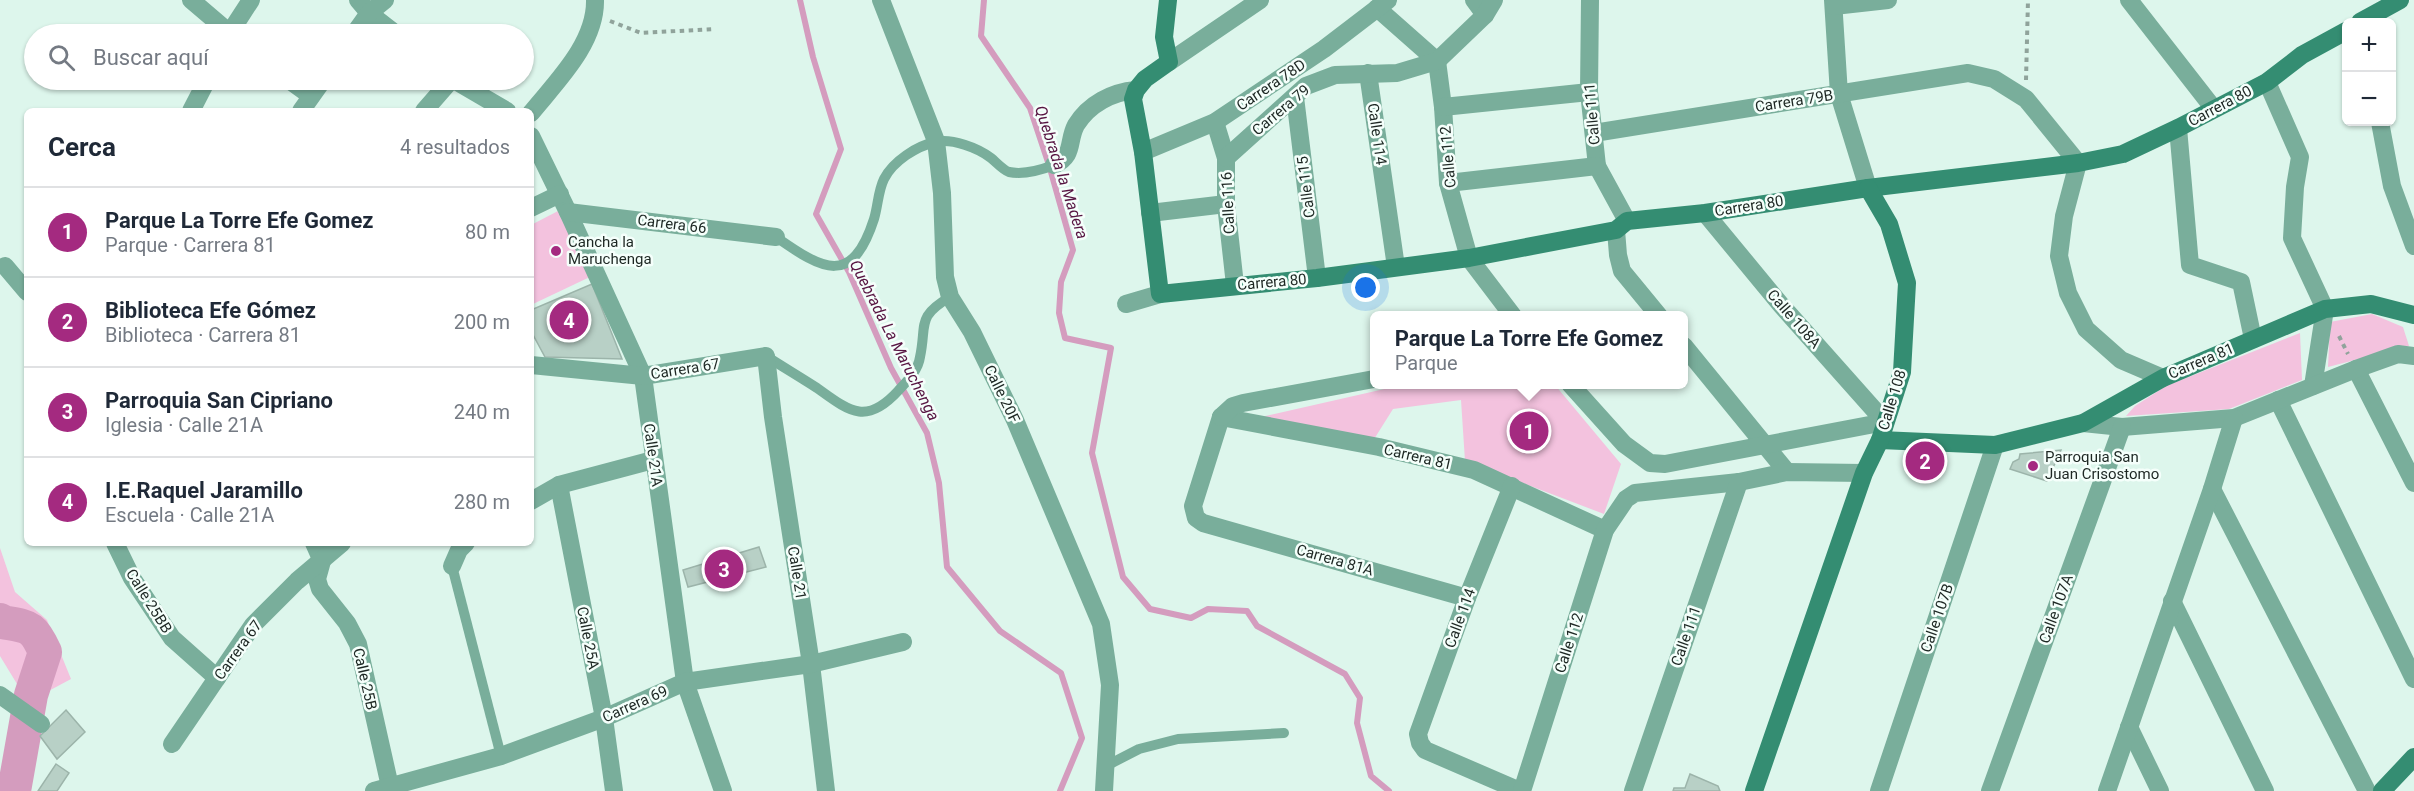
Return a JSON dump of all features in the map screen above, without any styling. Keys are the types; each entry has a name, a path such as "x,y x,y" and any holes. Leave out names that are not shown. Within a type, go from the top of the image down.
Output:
{"street":[{"path":"191,0 219,24"},
{"path":"236,24 251,0"},
{"path":"363,7 385,0"},
{"name":"Calle 20F","path":"881,0 936,141 942,193 945,277 950,297 972,332 1015,420 1101,624 1110,685 1104,791"},
{"path":"1168,0 1164,37 1169,62"},
{"path":"1160,294 1143,152 1133,99 1136,90 1145,79 1260,0"},
{"path":"1474,0 1489,8"},
{"name":"Calle 111","path":"1590,0 1589,92 1598,166 1622,226 1618,255 1622,271 1656,311"},
{"path":"1834,3 1888,0"},
{"path":"2129,0 2214,109"},
{"path":"2367,18 2400,0"},
{"name":"Calle 108","path":"1754,791 1864,473 1880,440 1902,372 1907,283 1889,224 1868,188 1839,94 1834,3"},
{"path":"1382,4 1437,61"},
{"name":"Carrera 78D","path":"1143,152 1215,122 1324,50 1382,4"},
{"path":"357,24 363,7"},
{"path":"363,7 384,24"},
{"path":"534,108 558,80 590,32 595,7"},
{"name":"Carrera 79","path":"1226,158 1306,86 1335,75 1397,74 1437,61 1489,8"},
{"name":"Carrera 80","path":"1126,303 1160,294 1317,278 1469,258 1622,226 1868,188 2078,163 2123,154 2178,129 2267,82 2302,55 2342,33"},
{"name":"Calle 112","path":"1437,61 1443,107 1448,183 1469,258 1510,311"},
{"name":"Carrera 79B","path":"1594,133 1968,72 1994,79 2026,99 2078,163"},
{"name":"Calle 114","path":"1368,73 1396,267"},
{"path":"2267,82 2300,157 2295,187 2292,238 2325,309 2313,386"},
{"path":"193,108 202,90"},
{"path":"296,90 306,104 316,90"},
{"path":"426,108 443,90"},
{"path":"470,90 502,108"},
{"path":"1054,165 1067,157 1076,126 1096,102 1127,90 1136,90"},
{"path":"1443,107 1589,92"},
{"name":"Calle 115","path":"1295,96 1317,278"},
{"name":"Calle 116","path":"1215,122 1226,158 1227,204 1235,285"},
{"path":"2381,126 2392,186 2414,246"},
{"path":"2178,129 2190,265 2241,282 2253,339"},
{"name":"Calle 21A","path":"534,142 643,376 685,682 723,791"},
{"path":"2078,163 2064,216 2059,256 2068,293 2086,329 2121,360 2163,378"},
{"path":"1448,183 1598,166"},
{"path":"534,207 560,194"},
{"path":"1150,213 1227,204"},
{"name":"Carrera 66","path":"568,212 776,237"},
{"name":"Calle 108A","path":"1705,213 1781,305 1885,422"},
{"path":"5,267 24,289"},
{"name":"Carrera 81","path":"1880,440 1995,445 2083,423 2163,378 2325,309 2371,304 2414,315"},
{"path":"1688,352 1787,472"},
{"name":"Carrera 81","path":"2083,423 2122,427 2234,418 2398,354 2414,356"},
{"name":"Carrera 67","path":"534,365 643,376 766,356"},
{"name":"Calle 21","path":"766,356 774,428 811,664 826,791"},
{"path":"2356,369 2414,483"},
{"path":"1221,417 1233,406 1243,403 1370,380"},
{"path":"1574,389 1624,444 1650,463 1665,464 1885,422"},
{"path":"2278,400 2414,679"},
{"name":"Carrera 81","path":"1221,417 1379,447 1474,470 1605,530"},
{"name":"Carrera 81A","path":"1221,417 1193,506 1196,518 1203,523 1467,598"},
{"path":"2107,791 2212,489 2234,418"},
{"name":"Calle 107A","path":"1990,791 2122,427"},
{"name":"Calle 107B","path":"1879,791 1995,445"},
{"path":"534,499 559,485 653,460"},
{"path":"1739,482 1787,472 1864,473"},
{"name":"Calle 111","path":"1633,791 1739,482"},
{"name":"Calle 112","path":"1521,791 1605,530 1626,500 1635,493 1739,482"},
{"name":"Calle 25A","path":"559,485 604,718 614,791"},
{"name":"Calle 114","path":"1512,486 1467,598 1418,734 1425,750 1521,791"},
{"path":"2212,489 2367,791"},
{"name":"Calle 25BB","path":"116,546 132,578 172,638 217,678"},
{"name":"Calle 25B","path":"315,546 322,561 317,579 320,589 347,622 358,644 385,789"},
{"name":"Carrera 67","path":"172,744 253,625 297,581 339,546"},
{"path":"452,566 463,546"},
{"path":"2172,601 2265,791"},
{"name":"Carrera 69","path":"385,789 501,756 604,718 685,682 811,664 903,642"},
{"path":"5,698 36,721"},
{"path":"2129,727 2160,791"},
{"path":"2382,791 2414,757"}],"lane":[{"path":"776,237 808,259 838,267 847,264 858,255 874,219 885,177 902,157 936,141 968,144 988,155 1008,172 1036,171 1054,165"},
{"path":"766,356 846,409 867,412 883,407 912,376 920,359 924,322 933,307 950,297"},
{"path":"452,566 501,756"},
{"path":"1106,766 1139,749 1178,739 1284,734"}],"path":[{"path":"2026,99 2028,0"},
{"path":"595,7 641,33 714,29"}],"shaded area":[{"name":"Cancha la Maruchenga","path":"560,210 592,276 534,304 534,223"},
{"path":"2372,314 2403,327 2409,346 2328,367 2330,322"},
{"path":"2300,333 2302,380 2229,409 2126,416 2135,406 2166,386"},
{"path":"1384,389 1558,389 1621,464 1604,514 1465,461 1461,400 1393,409 1371,444 1252,419"},
{"path":"0,548 15,592 47,620 71,679 28,702 0,656"}],"building":[{"path":"592,284 622,359 545,357 534,337 534,309"},
{"name":"Parroquia San Juan Crisostomo","path":"2061,450 2047,481 2010,469 2013,462 2019,459 2020,454"},
{"path":"759,547 766,567 688,587 683,570"},
{"path":"66,710 85,732 57,759 40,736"},
{"path":"56,764 69,773 57,791 38,791"},
{"path":"1690,774 1718,786 1720,791 1673,791 1674,788 1685,788"}],"waterway":[{"name":"Quebrada La Maruchenga","path":"800,0 813,57 841,149 816,214 849,272 891,368 927,433 939,483 947,567 1000,631 1061,673 1082,738 1060,791"},
{"name":"Quebrada la Madera","path":"984,0 981,36 1030,108 1073,250 1061,282 1059,313 1065,338 1111,348 1092,453 1123,577 1150,609 1191,618 1208,609 1247,611 1257,626 1345,674 1360,698 1357,723 1371,776 1389,791"},
{"path":"0,620 29,629 37,637 45,652 31,695 14,791"}],"place":[{"name":"Cancha la Maruchenga","path":"556,251"},
{"name":"I.E.Raquel Jaramillo","path":"569,320"},
{"name":"Parque La Torre Efe Gomez","path":"1529,431"},
{"name":"Biblioteca Efe Gómez","path":"1925,461"},
{"name":"Parroquia San Juan Crisostomo","path":"2033,466"},
{"name":"Parroquia San Cipriano","path":"724,569"}]}
